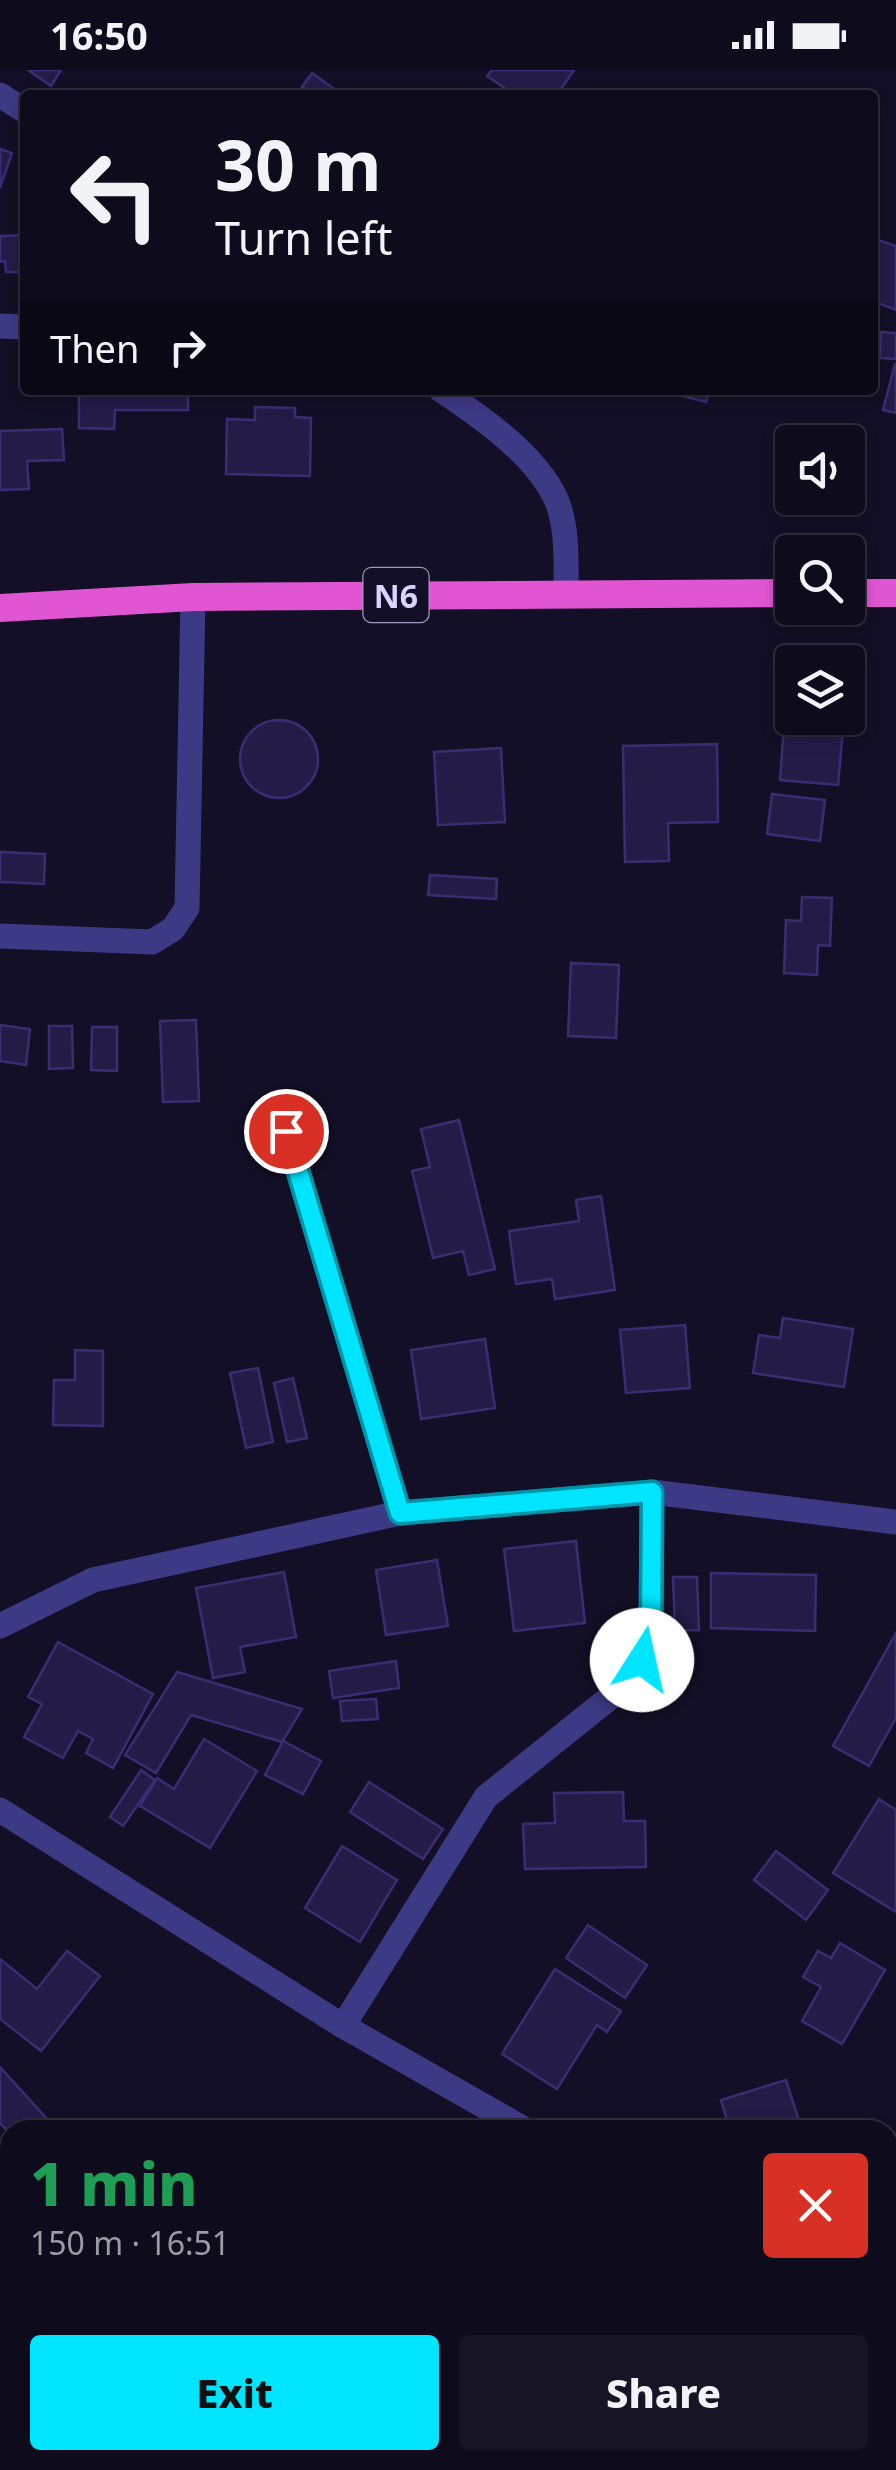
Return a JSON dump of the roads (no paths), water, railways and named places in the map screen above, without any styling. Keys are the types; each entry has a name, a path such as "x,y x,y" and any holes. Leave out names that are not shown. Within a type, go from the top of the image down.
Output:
{"highway":[{"name":"N6","path":"0,608 193,597 775,593"},
{"path":"865,593 896,593"}],"street":[{"path":"449,395 490,423 512,444 556,498 566,558 566,593"},
{"path":"0,936 152,942 173,929 187,908 193,597"},
{"path":"286,1131 400,1513"},
{"path":"342,2026 486,1797 622,1688 642,1660 651,1632 652,1492"},
{"path":"0,1626 93,1580 400,1513 652,1492 896,1522"},
{"path":"0,1810 342,2026 508,2120"}]}
